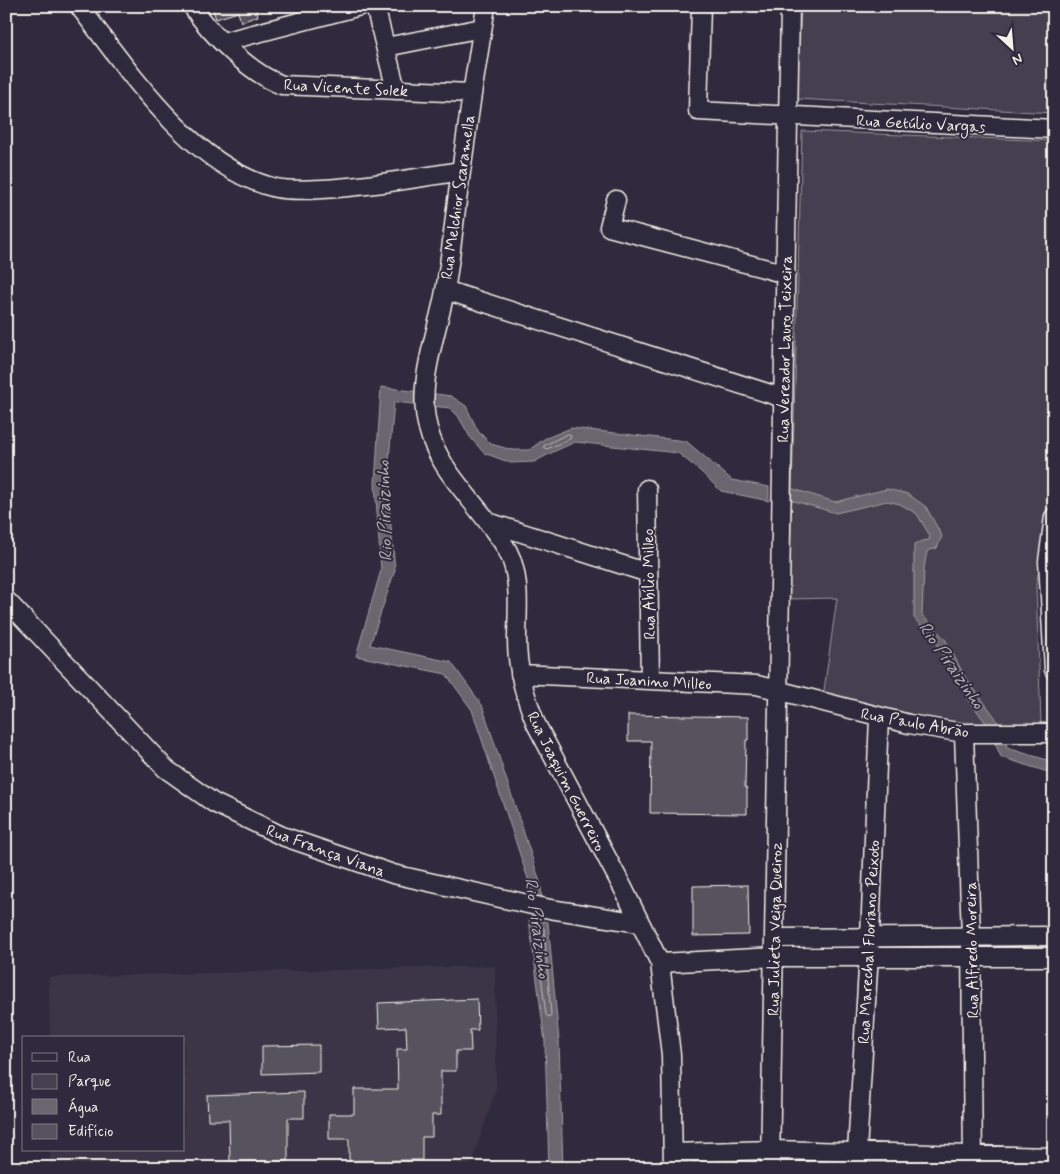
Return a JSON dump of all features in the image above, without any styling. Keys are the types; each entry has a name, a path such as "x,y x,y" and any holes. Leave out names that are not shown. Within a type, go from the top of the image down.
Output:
{"street":[{"path":"79,6 139,83 172,121 206,154 246,178 276,188 300,190 343,188 461,171"},
{"name":"Rua Vicente Solek","path":"192,6 199,17 223,42 257,73 270,81 282,85 471,93"},
{"path":"223,42 360,6"},
{"path":"375,6 396,90"},
{"name":"Rua Melchior Scaramella","path":"424,408 425,388 445,290 471,93 486,6"},
{"name":"Rua Getúlio Vargas","path":"701,6 698,111 1054,129"},
{"path":"779,6 790,6"},
{"name":"Rua Vereador Lauro Teixeira","path":"778,691 790,6"},
{"path":"386,47 482,28"},
{"path":"616,200 609,227 786,274"},
{"path":"445,290 783,398"},
{"name":"Rua Joaquim Guerreiro","path":"424,408 428,429 438,455 460,488 508,550 514,567 518,592 517,642 520,674 526,700 536,724 660,963 671,1055 673,1160"},
{"name":"Rua Abílio Milleo","path":"647,489 650,679"},
{"path":"1054,517 1048,561 1054,670"},
{"path":"488,522 648,573"},
{"name":"Rua França Viana","path":"6,600 166,769 214,803 282,836 393,874 550,910 640,923"},
{"name":"Rua Joanino Milleo","path":"520,674 757,685 778,691"},
{"name":"Rua Paulo Abrão","path":"778,691 909,724 964,732 1054,733"},
{"name":"Rua Julieta Veiga Queiroz","path":"770,1168 778,691"},
{"name":"Rua Marechal Floriano Peixoto","path":"856,1160 870,936 879,717"},
{"name":"Rua Alfredo Moreira","path":"964,732 971,937 973,1161"},
{"path":"774,938 1054,936"},
{"path":"660,963 773,957 1054,956"},
{"path":"673,1160 771,1150 856,1160 973,1161 1054,1157"}],"shaded area":[{"path":"495,966 496,1089 470,1168 50,1168 50,1152 185,1152 185,1036 50,1036 49,977"}],"green space":[{"path":"801,6 1054,6 1054,113 797,99"},
{"path":"802,131 1054,141 1054,498 1036,585 1041,723 1002,727 958,727 823,697 837,598 789,599"}],"water":[{"name":"Rio Piraizinho","path":"381,387 451,396 466,406 478,431 491,444 512,450 529,450 544,439 571,428 686,441 732,480 769,487 769,501 721,491 678,453 575,442 534,462 511,463 484,453 470,437 458,416 450,408 394,402 387,482 395,570 370,645 451,662 482,705 541,885 542,906 532,906 531,888 472,710 446,674 356,656 381,570 375,484"},
{"name":"Rio Piraizinho","path":"787,487 835,502 887,489 908,494 926,507 942,536 937,548 927,551 924,568 922,615 945,639 965,677 995,717 1001,730 991,730 966,696 937,644 914,618 914,545 929,540 930,536 917,514 900,504 887,501 836,513 787,499"},
{"path":"1006,742 1007,748 1054,762 1054,774 1001,757 995,743"},
{"name":"Rio Piraizinho","path":"529,919 548,922 559,1041 563,1168 549,1168 545,1042"}],"building":[{"path":"212,6 255,6 258,16 241,22 238,12 216,19"},
{"path":"628,715 748,717 745,787 747,788 747,814 650,813 651,741 628,741"},
{"path":"748,885 749,935 693,936 693,886"},
{"path":"477,999 478,1030 470,1030 471,1051 456,1051 456,1071 441,1071 441,1115 432,1115 432,1137 422,1137 422,1160 349,1161 349,1139 329,1139 329,1114 354,1114 354,1089 398,1089 397,1049 407,1049 406,1027 379,1028 378,1003"},
{"path":"319,1045 319,1072 262,1074 262,1046"},
{"path":"304,1092 304,1118 288,1118 288,1161 230,1162 229,1120 208,1120 207,1095"}]}
